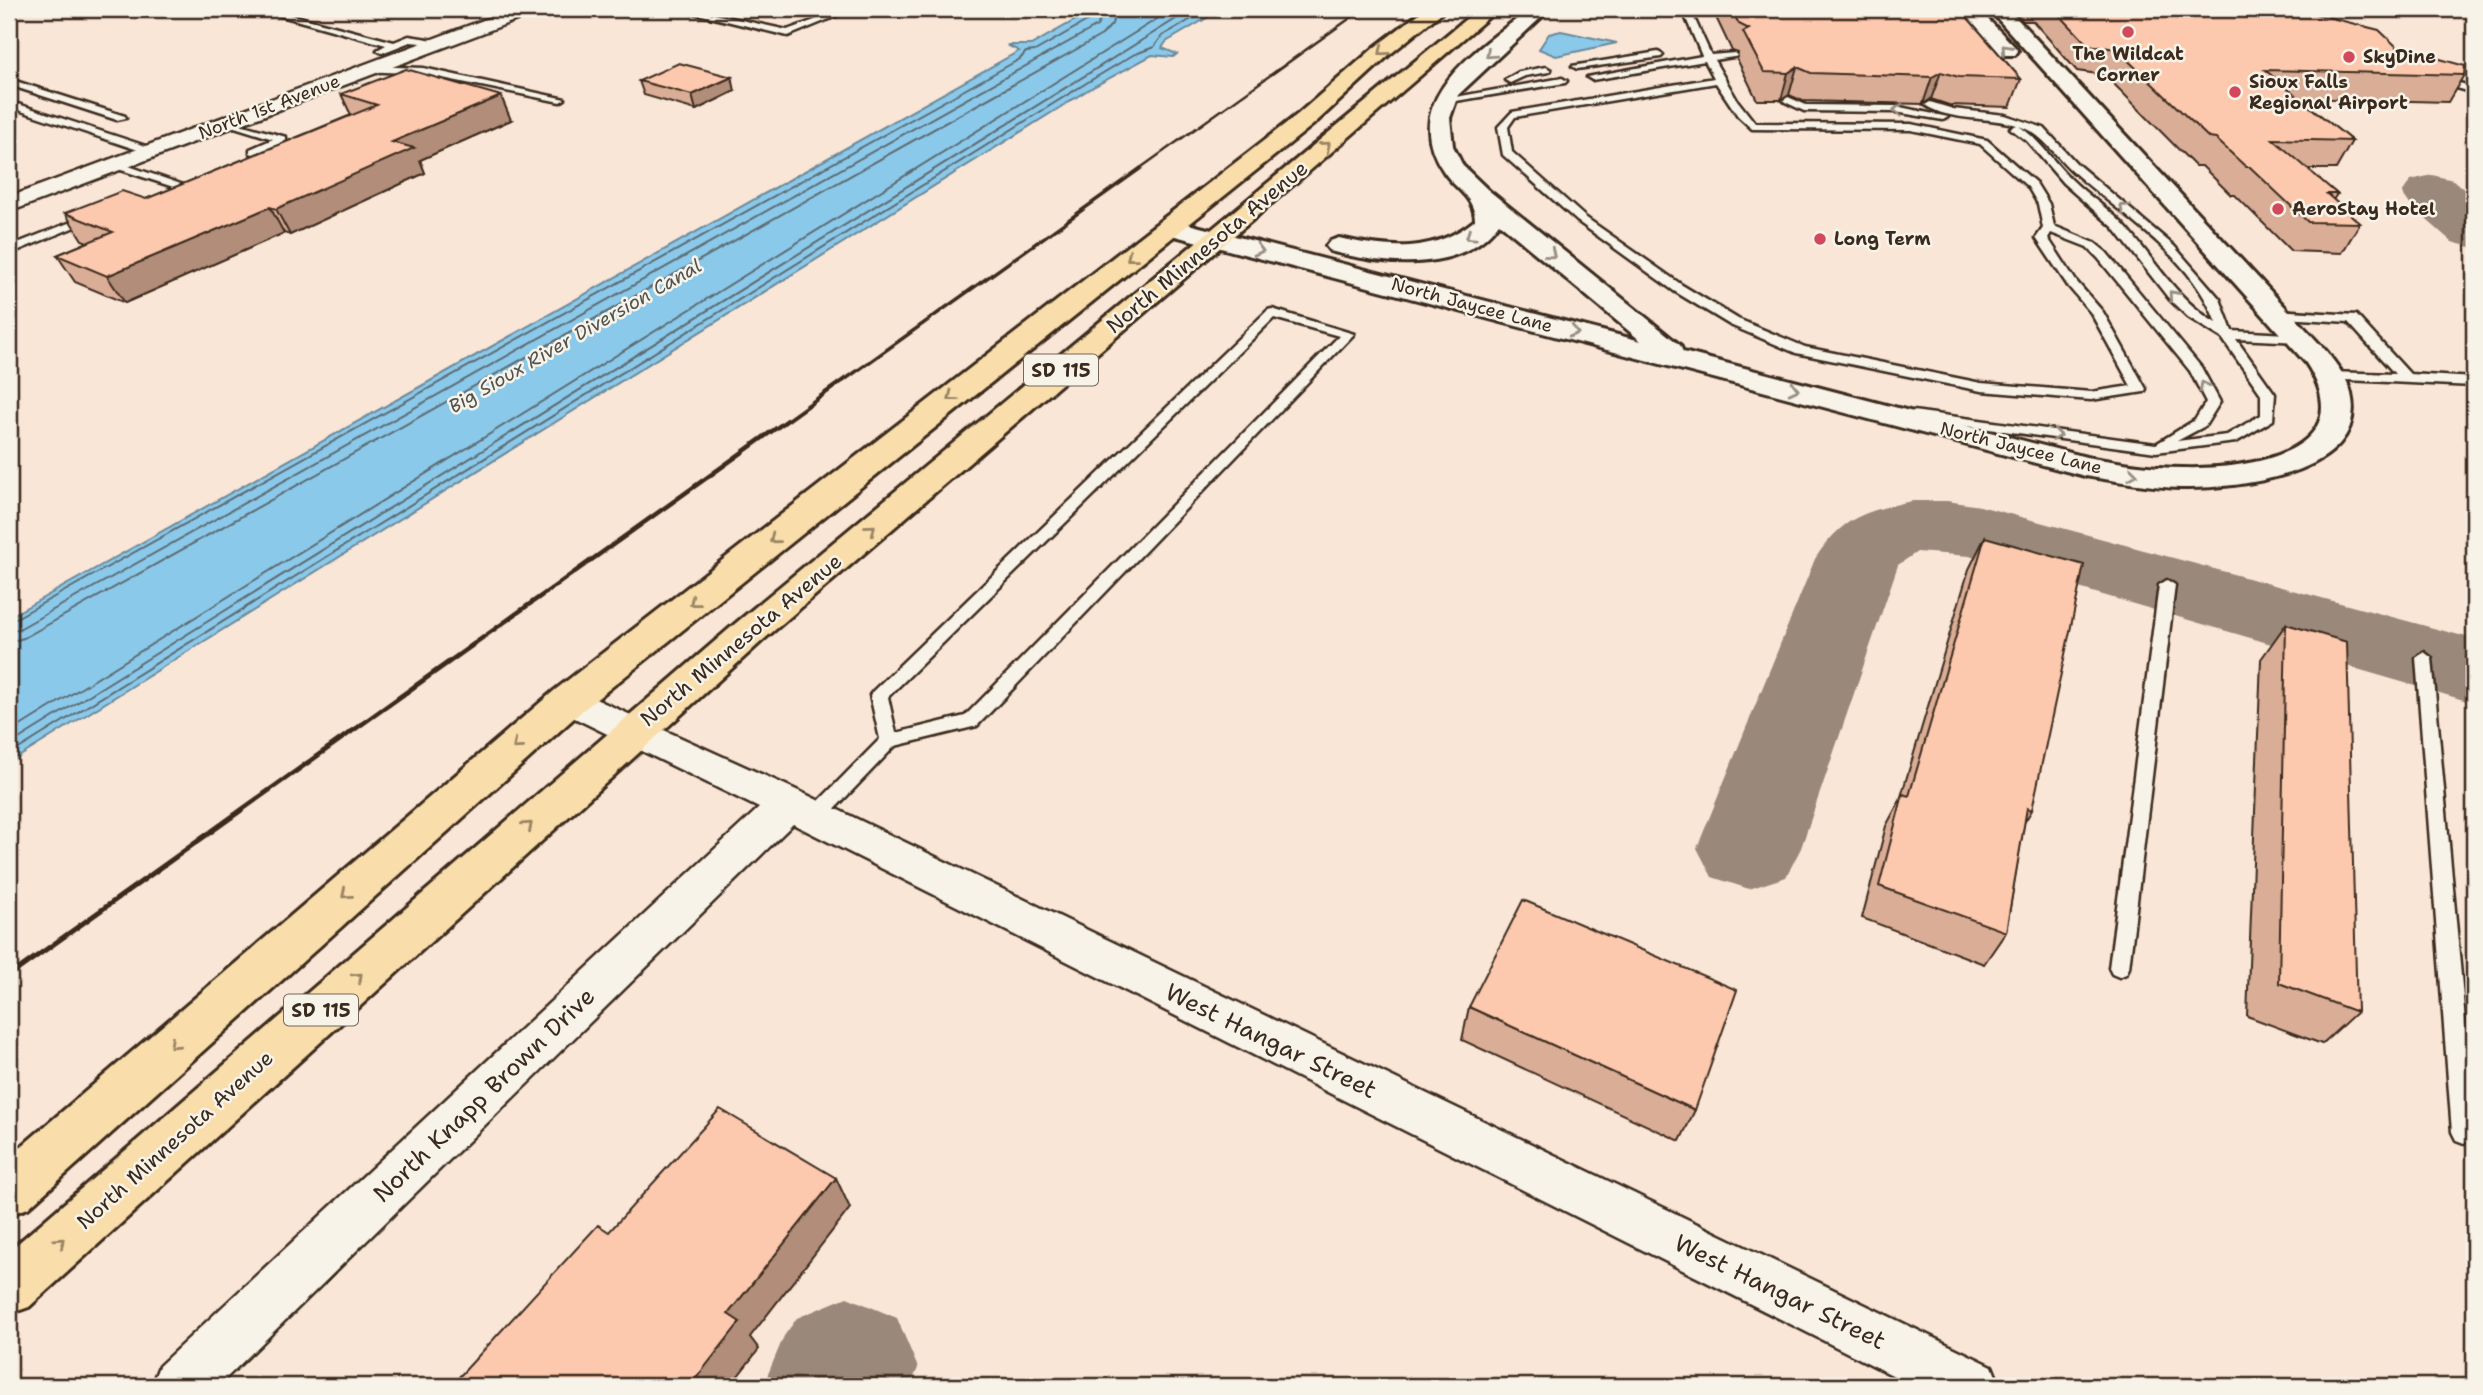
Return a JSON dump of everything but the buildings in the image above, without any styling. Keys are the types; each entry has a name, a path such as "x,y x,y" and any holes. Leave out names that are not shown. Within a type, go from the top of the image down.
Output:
{"main road":[{"name":"North Minnesota Avenue","path":"9,1190 569,700 1306,119 1382,51 1437,9"},
{"name":"North Minnesota Avenue","path":"9,1287 633,732 1489,9"},
{"path":"1541,9 1444,100 1437,131 1454,169 1479,195 1684,361"},
{"path":"1968,9 2062,112"},
{"name":"North Jaycee Lane","path":"1169,227 2085,466 2150,476 2198,478 2270,469 2319,447 2331,433 2337,416 2338,398 2329,376 2299,338 2213,247 2153,176 1998,9"},
{"path":"2112,170 2151,204 2213,247"},
{"name":"North Jaycee Lane","path":"1311,239 1380,256 1422,255 1444,250 1469,238 1487,222 1489,210 1479,195"},
{"path":"1192,208 1268,228"}],"street":[{"name":"North 1st Avenue","path":"9,205 369,69 393,52 442,42 529,9"},
{"name":"West Hangar Street","path":"569,700 802,810 1972,1386"},
{"name":"North Knapp Brown Drive","path":"179,1386 802,810"}],"lane":[{"path":"260,9 393,52"},
{"path":"681,9 788,33 839,13 834,9"},
{"path":"1686,9 1708,57 1722,79 1731,103 1752,126 1779,124 1911,127 1983,142 2016,169 2042,199 2049,228 2042,238 2072,283 2097,312 2139,389 2091,396 1981,387 1801,350 1734,322 1678,288 1581,219 1507,153 1503,127 1511,115 1722,79"},
{"path":"1689,58 1673,64 1585,71 1656,55 1689,58 1735,56"},
{"path":"369,69 423,71 560,99"},
{"path":"1444,100 1495,90 1554,76 1510,80 1495,90"},
{"path":"2431,78 2474,90"},
{"path":"9,82 121,118"},
{"path":"1788,100 1804,108 1925,112 1950,119 2016,128 2031,139 2067,181 2117,225 2174,298 2192,314 2227,335 2299,338"},
{"path":"9,104 151,151"},
{"path":"1868,408 2156,447 2231,439 2268,418 2268,394 2227,335 2214,299 2170,248 2073,166 2040,130 2005,118 1952,112 1930,104"},
{"path":"229,122 282,139 254,151 281,159 257,169"},
{"path":"116,164 197,193 209,188"},
{"path":"9,245 15,248 109,211"},
{"path":"2049,228 2091,245 2102,255 2196,370 2213,402 2200,423 2156,447"},
{"path":"802,810 889,741 971,722 1348,334 1272,313 879,695 889,741"},
{"path":"2276,314 2352,318 2406,378"},
{"path":"2329,376 2474,382"},
{"path":"2119,968 2167,585"},
{"path":"2424,658 2464,1132"}],"water":[{"name":"Big Sioux River Diversion Canal","path":"1095,9 1222,9 1166,42 1162,48 1177,54 1173,57 1152,55 1091,88 9,763 9,617 1019,51 1007,45 1031,45"},
{"path":"1561,31 1617,43 1556,56 1539,49 1549,34"}],"taxiway":[{"path":"2432,193 2474,229"},
{"path":"1749,848 1857,559 1881,536 1896,530 1929,526 1980,532 2474,671"},
{"path":"834,1386 847,1368"}],"railway":[{"path":"1139,169 1363,9"},
{"path":"843,381 1141,168"},
{"path":"471,646 845,379"},
{"path":"9,976 474,644"}],"place":[{"name":"The Wildcat Corner","path":"2128,32"},
{"name":"SkyDine","path":"2349,57"},
{"name":"Sioux Falls Regional Airport","path":"2235,92"},
{"name":"AeroStay Hotel","path":"2278,209"},
{"name":"Long Term","path":"1820,239"}]}
